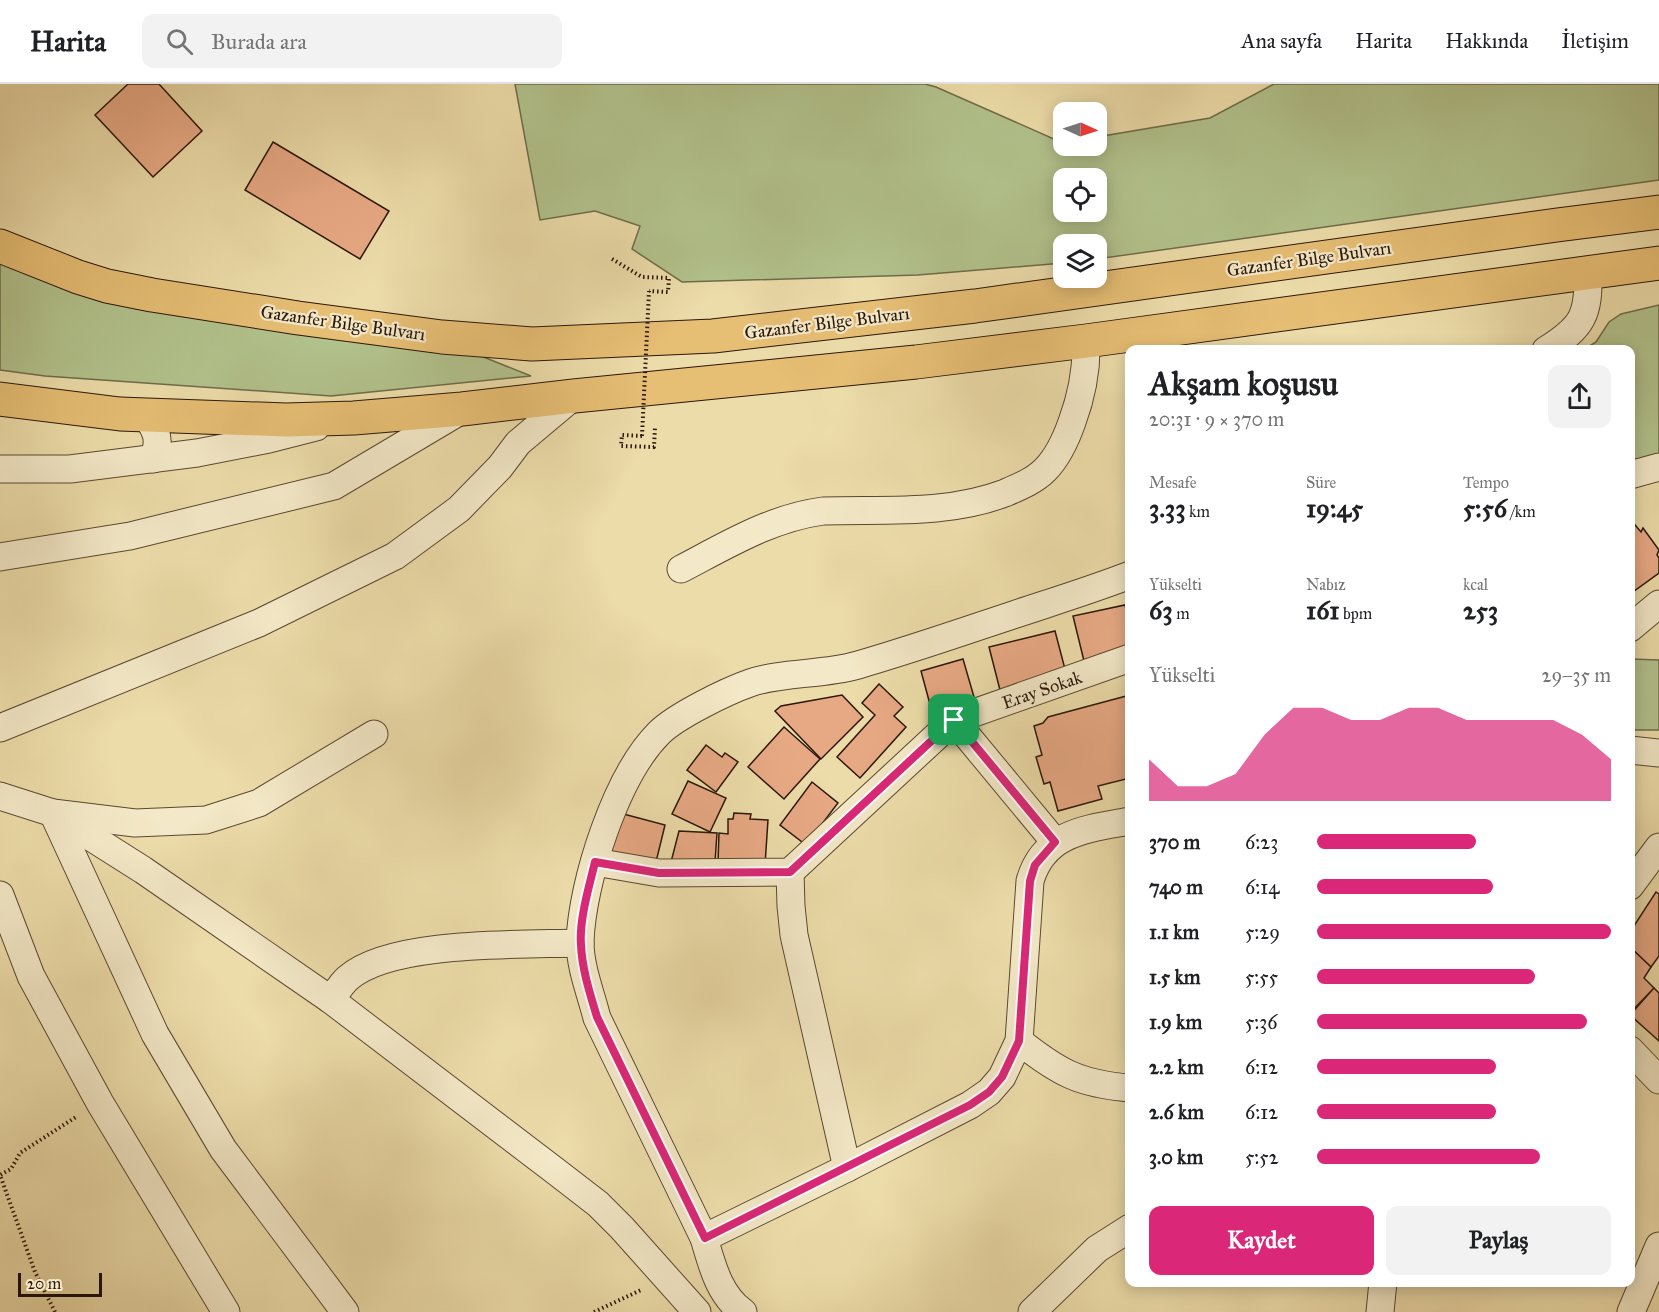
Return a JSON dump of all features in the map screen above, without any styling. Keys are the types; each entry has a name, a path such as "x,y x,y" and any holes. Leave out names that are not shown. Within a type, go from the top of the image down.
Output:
{"main road":[{"name":"Gazanfer Bilge Bulvarı","path":"0,246 78,277 107,286 152,295 298,318 431,335 532,344 629,342 713,336 975,306 1659,212"},
{"path":"0,399 146,416 285,420 354,418 840,370 1086,341 1659,263"}],"street":[{"path":"1552,345 1581,322 1589,298 1588,273"},
{"path":"681,569 765,526 806,513 946,508 983,501 1034,479 1045,470 1067,435 1083,388 1087,362 1086,341"},
{"path":"0,728 259,623 394,556 459,509 500,467 518,443 574,396"},
{"path":"0,557 130,536 334,486 462,409"},
{"path":"146,416 155,428 158,437 158,447 153,459"},
{"path":"0,469 70,469 197,453 269,440 354,418"},
{"path":"1635,474 1659,467"},
{"path":"743,1312 735,1306 723,1290 713,1269 705,1238 597,1017 588,985 580,943 585,910 595,862 618,796 637,760 660,731 688,712 751,682 854,666 910,650 1125,577"},
{"path":"1635,624 1659,604"},
{"name":"Eray Sokak","path":"954,720 1125,660"},
{"path":"595,862 659,873 790,872 954,720 1055,842"},
{"path":"0,796 53,813 135,823 206,820 259,803 374,735"},
{"path":"1635,751 1659,753"},
{"path":"53,813 143,870 331,1000 598,1204 697,1312 723,1290"},
{"path":"53,813 155,1034 223,1149 345,1312"},
{"path":"705,1238 970,1105 989,1092 1002,1077 1019,1041 1030,881 1035,865 1055,842 1076,832 1125,822"},
{"path":"1635,879 1659,847"},
{"path":"790,872 794,934 847,1168"},
{"path":"0,895 31,976 100,1102 226,1312"},
{"path":"331,1000 347,979 355,973 397,956 441,948 580,943"},
{"path":"1019,1041 1058,1070 1076,1079 1125,1087"},
{"path":"1635,1055 1659,1080"},
{"path":"1032,1312 1097,1249 1125,1231"},
{"path":"1631,1312 1659,1246"},
{"path":"1380,1312 1382,1287"}],"path":[{"path":"612,259 642,277 669,278 668,292 649,291 642,436 621,435 621,446 654,447 655,427"},
{"path":"55,1312 35,1272 0,1175 11,1169 20,1153 100,1102"},
{"path":"594,1312 666,1279"}],"green space":[{"path":"515,84 925,84 1053,139 1053,156 1107,156 1107,135 1210,118 1274,84 1659,84 1659,180 1107,258 1107,234 1053,234 1053,264 918,275 682,282 632,249 640,226 595,211 540,220"},
{"path":"0,254 456,346 531,376 331,396 45,376 0,370"},
{"path":"1659,305 1659,454 1635,462 1635,345 1591,345 1596,342 1609,322 1621,314"},
{"path":"1635,659 1659,660 1659,730 1635,730"}],"building":[{"path":"128,84 159,84 202,131 153,177 95,115"},
{"path":"273,142 389,211 360,259 245,190"},
{"path":"1635,525 1641,532 1643,528 1659,550 1657,555 1659,573 1635,590"},
{"path":"1125,605 1125,651 1084,661 1073,616"},
{"path":"1055,631 1066,673 1000,690 989,647"},
{"path":"963,659 974,697 931,708 921,671"},
{"path":"879,684 903,707 894,716 906,727 860,778 837,757 875,715 862,703"},
{"path":"842,695 863,717 821,759 775,711 781,706"},
{"path":"1125,696 1125,779 1098,786 1102,799 1058,811 1050,782 1044,784 1036,757 1042,755 1034,726 1043,723 1048,717"},
{"path":"784,727 820,759 784,799 748,767"},
{"path":"706,745 722,757 725,753 738,762 716,792 687,770"},
{"path":"688,781 726,798 710,832 672,814"},
{"path":"812,782 838,803 806,845 780,825"},
{"path":"616,812 665,825 655,866 605,853"},
{"path":"734,813 751,814 750,819 768,820 765,865 718,862 719,833 728,834 728,819 733,819"},
{"path":"679,831 717,833 715,862 671,862"},
{"path":"1656,892 1659,894 1659,956 1651,967 1635,952 1635,924"},
{"path":"1635,952 1651,967 1644,978 1654,988 1635,1008"},
{"path":"1654,988 1659,993 1659,1041 1635,1019 1635,1009"}],"route":[{"path":"954,720 1055,842 1035,865 1030,881 1019,1041 1002,1077 989,1092 970,1105 705,1238 597,1017 580,943 595,862 659,873 790,872 954,720"}]}
